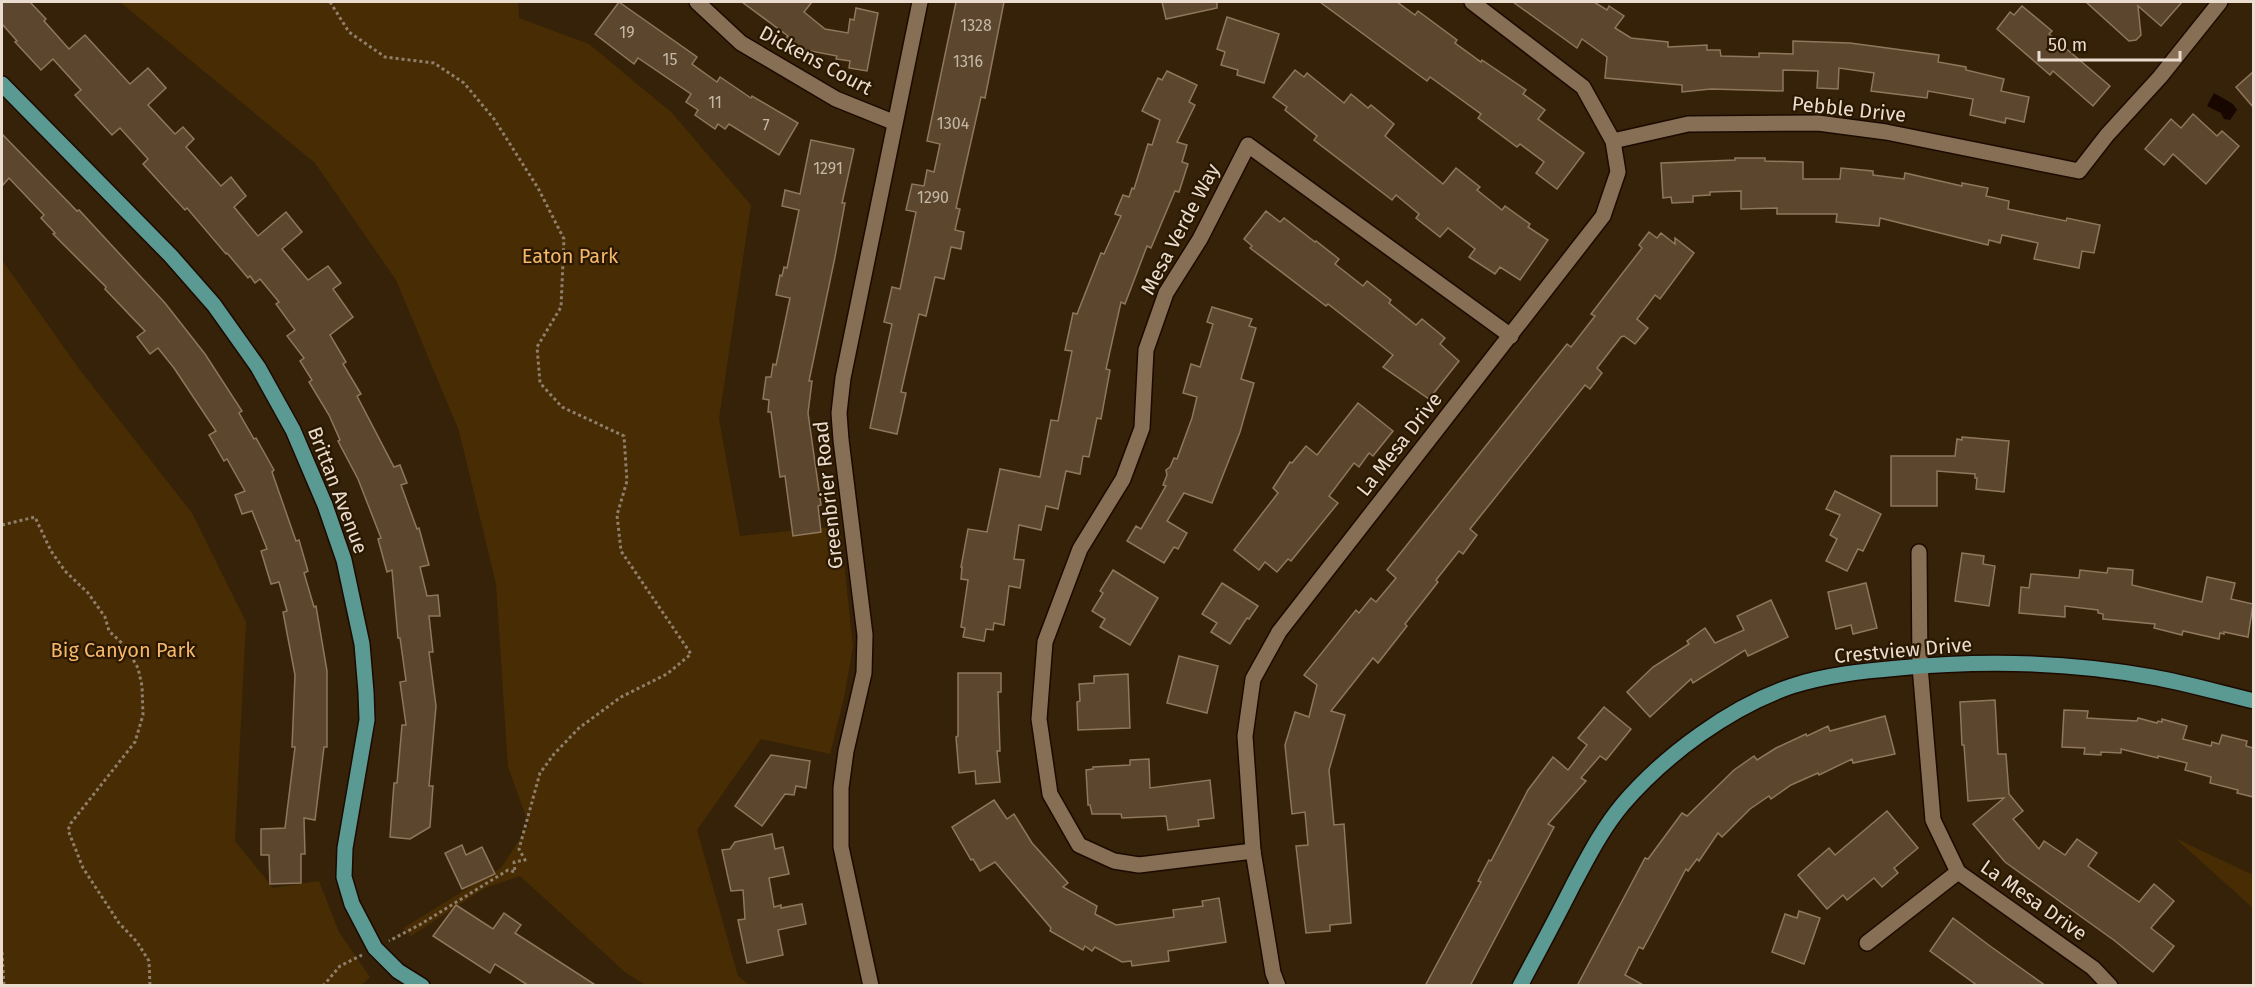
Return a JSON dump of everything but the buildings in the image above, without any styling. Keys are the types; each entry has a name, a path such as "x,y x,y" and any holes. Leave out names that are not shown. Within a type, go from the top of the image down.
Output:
{"main road":[{"name":"Brittan Avenue","path":"2,84 171,256 214,305 258,367 293,430 325,505 344,560 362,644 367,720 345,848 345,877 352,904 375,948 398,971 422,986"},
{"name":"Crestview Drive","path":"1520,986 1599,837 1646,778 1714,725 1752,702 1793,686 1846,674 1920,666 2001,663 2078,667 2152,677 2253,701"}],"street":[{"name":"Dickens Court","path":"697,2 741,43 836,99 894,122"},
{"name":"Greenbrier Road","path":"871,986 841,847 841,788 846,751 864,673 865,635 839,413 843,378 920,2"},
{"name":"La Mesa Drive","path":"1278,986 1273,973 1253,851 1245,736 1253,679 1279,632 1603,216 1618,172 1612,141 1583,87 1472,2"},
{"name":"Pebble Drive","path":"1612,141 1688,124 1818,123 1886,132 2079,171 2107,135 2160,77 2220,2"},
{"name":"Mesa Verde Way","path":"1253,851 1139,865 1114,861 1079,845 1050,794 1039,720 1045,642 1080,549 1123,479 1142,428 1146,351 1166,293 1218,205 1248,144 1511,336"},
{"name":"La Mesa Drive","path":"1919,552 1920,666 1933,820 1958,872 2093,968 2109,986"},
{"path":"1867,943 1958,872"}],"path":[{"path":"323,986 340,966 421,924 508,870 515,872 514,862 525,860 519,849 540,773 554,753 579,728 621,697 667,674 691,654 621,551 617,515 627,481 624,436 562,407 540,383 537,347 561,307 564,239 538,188 494,119 464,83 434,63 386,57 349,32 330,2"},
{"path":"2,525 35,517 58,561 88,593 105,617 109,631 125,646 138,668 142,686 142,715 135,742 68,830 83,868 119,923 137,942 149,961 150,986"},
{"path":"2,952 4,986"}],"green space":[{"name":"Eaton Park","path":"120,2 518,2 519,18 589,44 672,113 751,205 719,419 740,536 840,526 853,646 844,698 830,754 761,739 697,830 738,976 749,985 646,985 626,973 520,876 485,888 411,936 403,928 501,868 529,825 508,767 496,584 459,431 396,280 315,163"},
{"name":"Big Canyon Park","path":"2,260 80,370 192,513 246,622 235,841 273,888 319,881 339,932 370,977 362,985 2,985"},
{"path":"2175,838 2253,875 2253,908"}],"shaded area":[{"path":"2214,93 2233,104 2237,110 2230,120 2224,119 2221,113 2207,106"}]}
